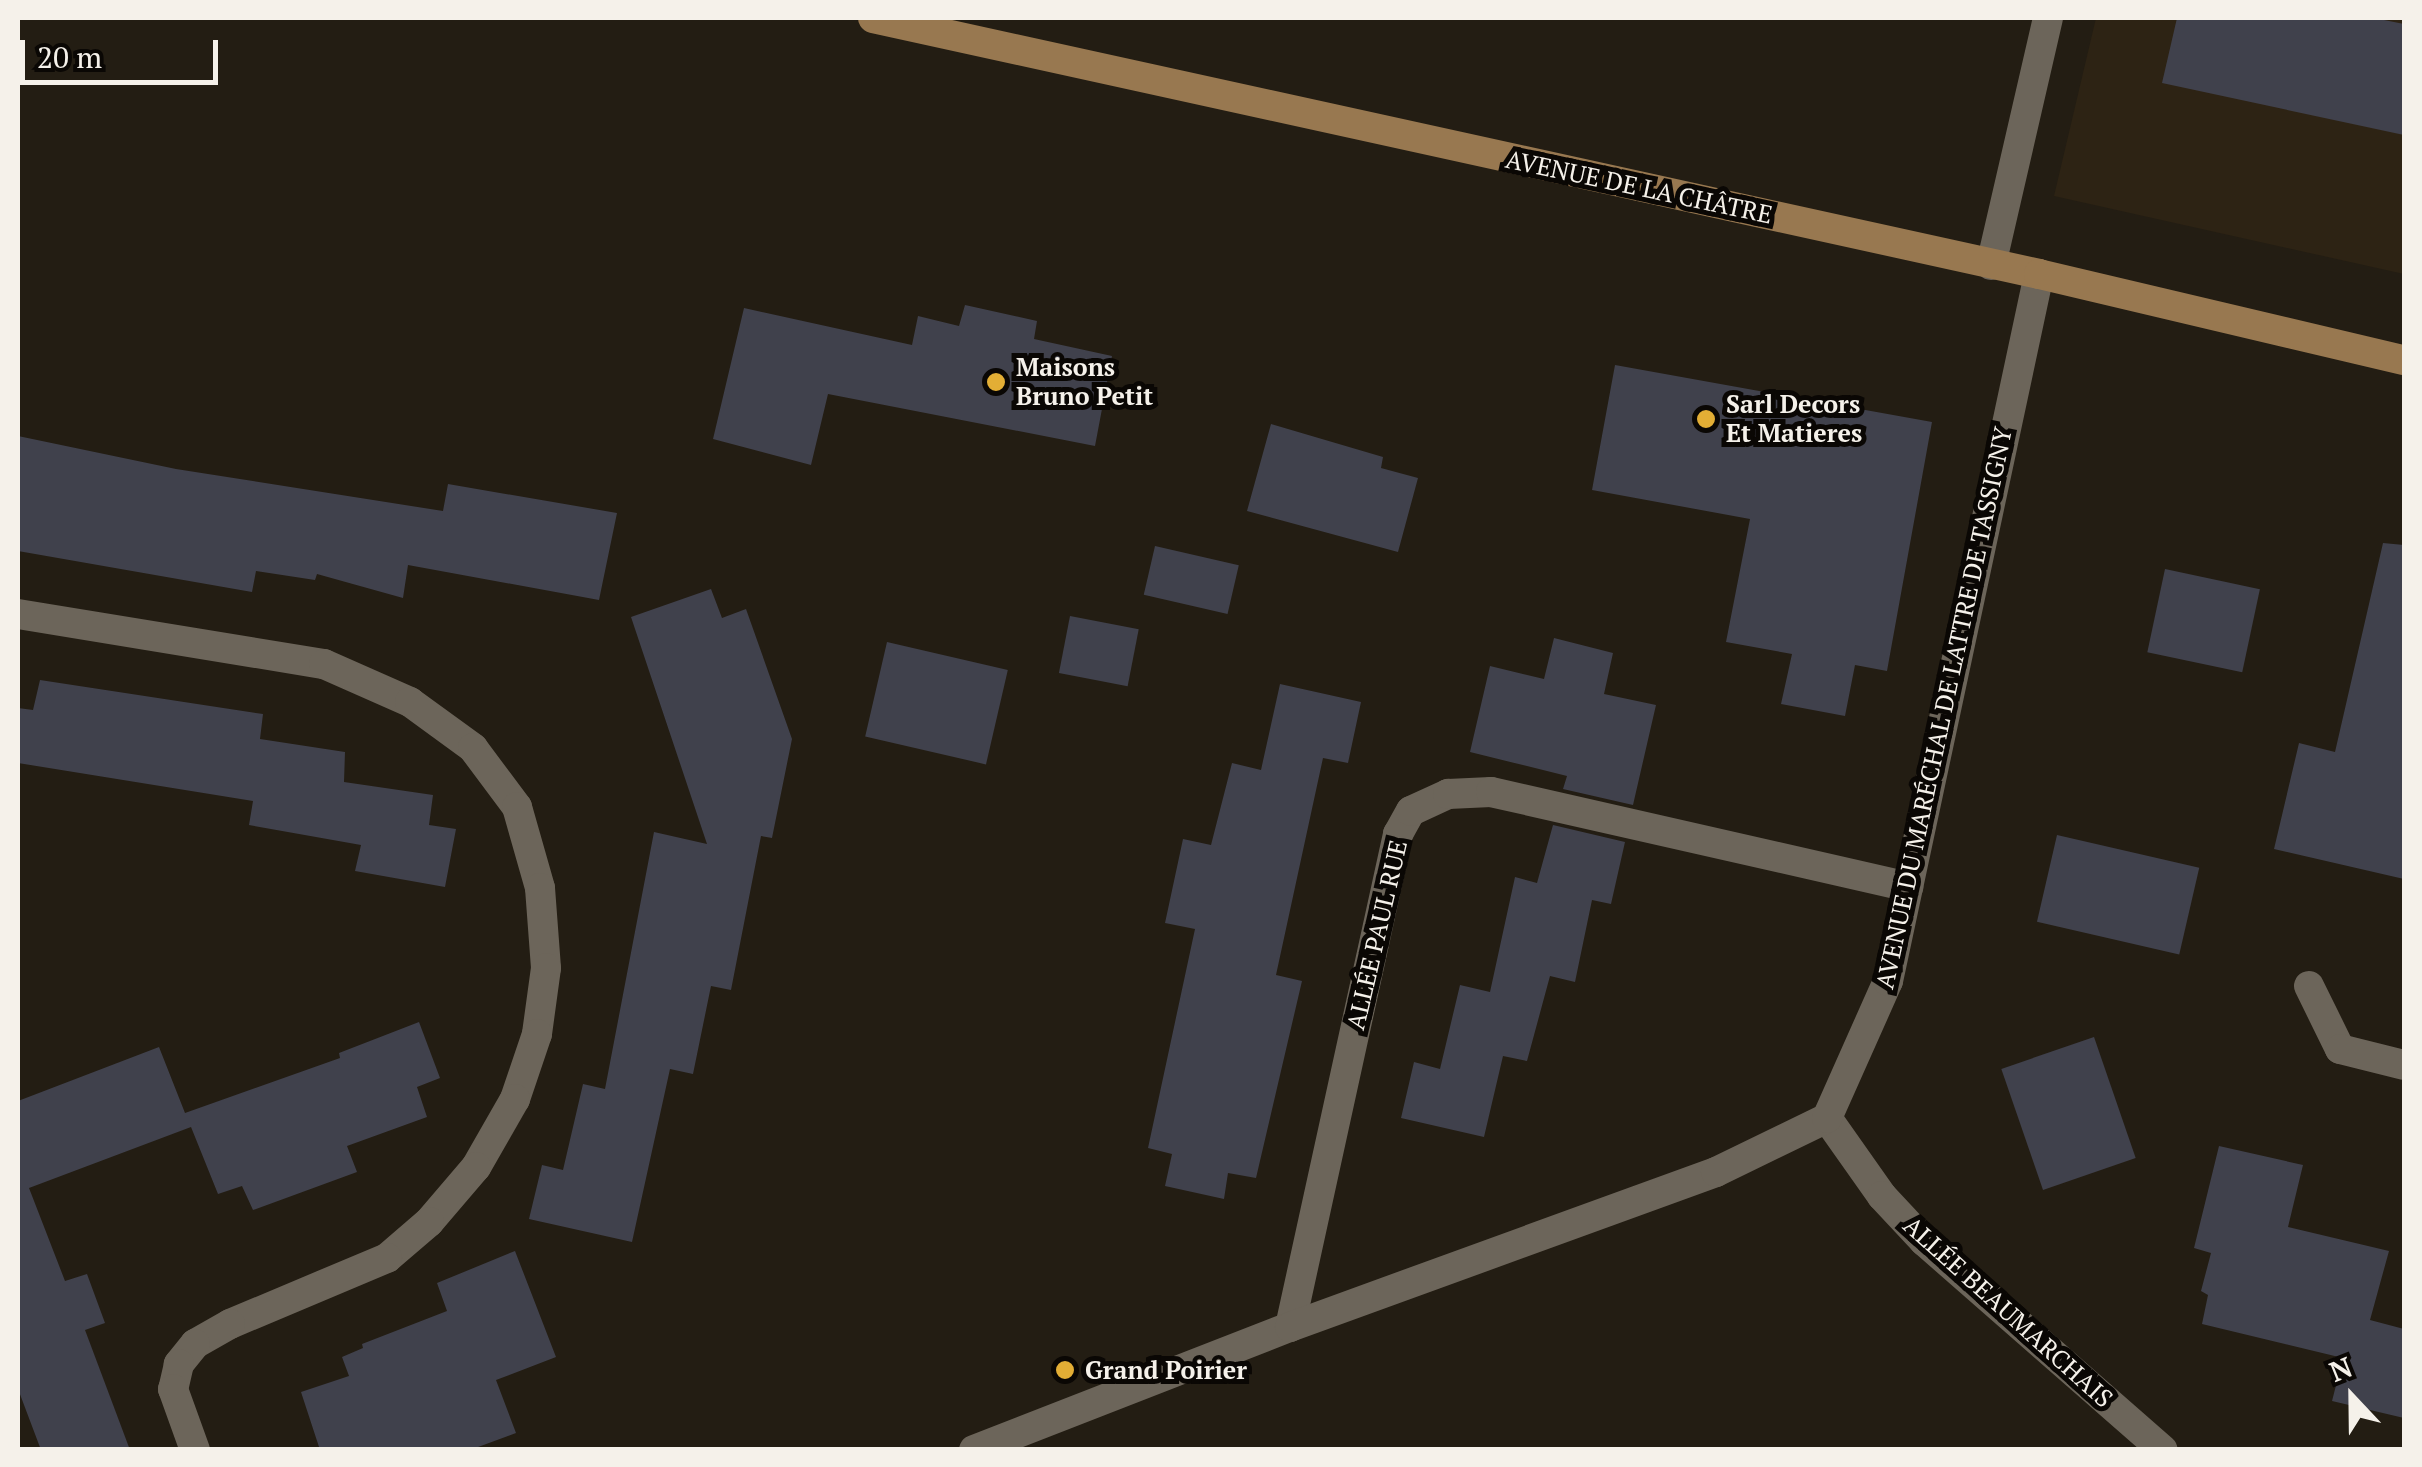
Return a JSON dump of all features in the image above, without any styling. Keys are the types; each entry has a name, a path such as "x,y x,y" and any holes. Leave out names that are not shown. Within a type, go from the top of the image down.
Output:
{"main road":[{"name":"AVENUE DE LA CHÂTRE","path":"873,18 2039,274 2404,360"}],"street":[{"path":"1991,265 2048,18"},
{"name":"AVENUE DU MARÉCHAL DE LATTRE DE TASSIGNY","path":"1828,1118 1888,980 2039,274"},
{"path":"18,614 324,664 410,702 473,748 517,807 540,888 546,968 537,1034 515,1100 476,1168 430,1222 387,1258 230,1324 195,1344 180,1364 173,1389 195,1450"},
{"name":"ALLÉE PAUL RUE","path":"1290,1326 1398,834 1411,811 1448,794 1491,792 1908,888"},
{"path":"2309,986 2340,1049 2404,1065"},
{"path":"994,1446 1290,1326 1716,1172 1828,1118"},
{"name":"ALLÉE BEAUMARCHAIS","path":"1828,1118 1882,1196 1924,1241 2163,1450"}],"shaded area":[{"path":"2096,18 2404,18 2404,274 2054,196"}],"building":[{"path":"2177,18 2374,18 2404,24 2404,135 2162,83"},
{"path":"965,305 1037,321 1034,339 1112,356 1095,446 828,394 811,465 713,439 744,308 912,345 918,316 959,326"},
{"path":"1615,365 1932,422 1887,671 1855,665 1845,716 1781,704 1792,654 1726,642 1750,519 1592,490"},
{"path":"1271,424 1383,457 1381,468 1418,478 1398,552 1247,511"},
{"path":"18,436 176,469 443,511 448,484 617,513 599,600 408,565 403,598 317,574 315,580 256,571 252,592 18,551"},
{"path":"2383,543 2404,545 2404,879 2274,849 2299,743 2335,752"},
{"path":"1155,546 1239,565 1228,614 1144,595"},
{"path":"2165,569 2260,589 2242,672 2147,652"},
{"path":"711,589 722,618 746,609 792,739 772,838 761,836 731,990 711,986 693,1074 670,1069 632,1242 529,1219 542,1165 563,1170 583,1084 605,1089 654,832 707,844 631,617"},
{"path":"1070,616 1139,629 1128,686 1059,673"},
{"path":"1554,638 1613,653 1604,694 1656,705 1633,805 1563,789 1567,776 1470,752 1490,666 1544,679"},
{"path":"887,642 1008,670 986,764 865,737"},
{"path":"40,680 263,714 260,739 345,752 344,782 433,795 429,825 456,829 445,887 355,871 361,845 249,825 253,801 18,763 18,708 33,710"},
{"path":"1280,684 1361,702 1348,763 1323,758 1276,975 1302,981 1256,1178 1228,1173 1224,1199 1165,1186 1172,1154 1148,1148 1195,929 1165,923 1183,839 1211,845 1232,763 1261,770"},
{"path":"1553,825 1625,842 1611,904 1592,900 1575,982 1550,976 1527,1061 1503,1056 1484,1137 1401,1118 1414,1062 1440,1069 1460,985 1490,992 1515,877 1537,883"},
{"path":"2057,835 2199,868 2179,955 2037,922"},
{"path":"419,1022 440,1078 417,1087 427,1117 347,1146 357,1172 253,1210 242,1186 218,1194 191,1127 29,1188 65,1281 87,1274 105,1323 85,1330 130,1450 41,1450 18,1389 18,1101 159,1047 185,1113 340,1058 339,1053"},
{"path":"2094,1037 2136,1158 2043,1190 2001,1069"},
{"path":"2219,1146 2303,1165 2288,1227 2389,1251 2370,1320 2404,1329 2404,1418 2332,1401 2343,1358 2202,1324 2208,1295 2201,1291 2211,1253 2194,1248"},
{"path":"515,1251 556,1357 496,1380 516,1433 470,1450 320,1450 301,1392 349,1376 342,1357 363,1348 362,1344 447,1311 437,1283"}],"place":[{"name":"Maisons Bruno Petit","path":"996,382"},
{"name":"Sarl Decors Et Matieres","path":"1706,419"},
{"name":"Grand Poirier","path":"1065,1370"}]}
